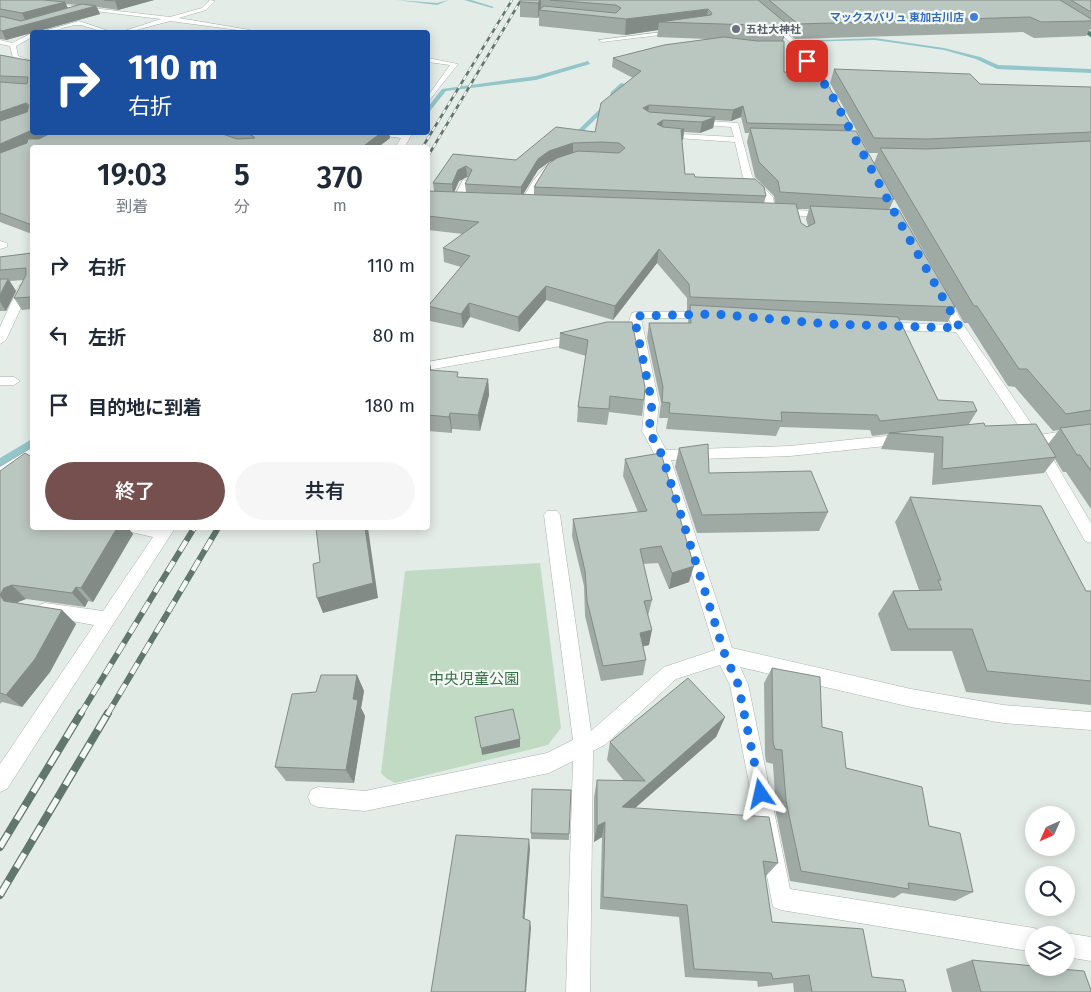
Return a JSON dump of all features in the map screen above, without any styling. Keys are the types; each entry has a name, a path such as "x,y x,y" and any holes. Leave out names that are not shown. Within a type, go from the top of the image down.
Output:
{"highway":[{"path":"1036,0 1091,35"}],"street":[{"path":"200,1 222,0"},
{"path":"744,0 792,46 833,99"},
{"path":"132,30 204,10 212,1"},
{"path":"43,4 173,19 238,30"},
{"path":"63,16 91,9"},
{"path":"51,30 79,23 103,30"},
{"path":"621,30 629,36"},
{"path":"602,40 684,30"},
{"path":"0,42 13,44 30,36"},
{"path":"13,44 15,57 30,62"},
{"path":"430,60 455,64 430,97"},
{"path":"687,121 735,125 748,177 768,197 765,212 799,217 838,216"},
{"path":"662,134 748,138"},
{"path":"538,204 521,203 536,184 556,164"},
{"path":"457,201 466,182"},
{"path":"9,287 29,285"},
{"path":"0,340 29,285"},
{"path":"936,286 1019,428 1034,440 1091,537"},
{"path":"725,315 636,316 631,323 652,403 649,431 662,455 725,655 738,684 782,899 1025,939"},
{"path":"866,325 960,328"},
{"path":"430,366 590,337"},
{"path":"0,381 14,381"},
{"path":"1034,440 1091,432"},
{"path":"662,455 790,451 917,438"},
{"path":"0,474 30,454"},
{"path":"552,515 584,745 578,992"},
{"path":"0,782 166,530"},
{"path":"26,608 106,619"},
{"path":"318,797 366,800 549,763 599,737 670,673 725,655 911,698 1003,714 1091,721"},
{"path":"1075,946 1091,949"}],"green space":[{"name":"中央児童公園","path":"540,563 561,728 548,745 395,783 386,778 381,773 405,571"}],"building":[{"path":"0,0 65,2 22,13 0,9"},
{"path":"521,0 540,0 538,3 520,2"},
{"path":"550,0 758,0 787,24 785,26 659,22 711,15 712,13 708,9 626,19 539,10 544,6 616,13 621,8 616,5"},
{"path":"769,0 1060,0 1091,19 1091,21 1041,22 1030,17 798,24"},
{"path":"1071,0 1091,0 1091,12"},
{"path":"82,4 96,6 0,30 0,16 21,21"},
{"path":"724,37 757,41 784,41 784,72 821,73 851,125 747,123 743,106 733,110 649,105 643,108 649,112 715,117 702,122 663,120 657,124 663,127 684,129 681,130 685,174 694,174 695,177 755,179 764,187 766,196 534,187 548,164 557,158 578,151 619,153 625,148 619,143 602,142 573,143 549,151 538,159 521,187 465,184 472,170 466,166 458,170 452,184 433,183 453,154 516,160 556,127 595,132 601,103 641,71 613,58 664,45"},
{"path":"0,55 30,61 30,131 0,144 0,121 27,112 29,105 26,103 0,112 0,82 27,84 28,77 0,76"},
{"path":"834,69 970,74 980,84 1091,87 1091,132 928,139 874,138"},
{"path":"750,128 856,131 894,199 780,192 778,181 759,162"},
{"path":"47,135 226,135 237,139 255,138 250,135 378,135 365,145 30,145 30,224 0,213 0,153 27,143 28,139 39,139"},
{"path":"1091,141 1091,410 1066,414 1027,369 1019,369 977,306 974,306 880,148 928,149"},
{"path":"430,191 796,204 801,223 807,227 815,223 810,206 899,210 955,307 690,297 689,284 659,249 615,306 546,286 518,317 469,303 461,314 430,306 430,304 470,256 443,248 479,222 430,216"},
{"path":"30,253 30,297 14,298 26,275 26,268 0,270 0,257"},
{"path":"0,279 8,279 0,295"},
{"path":"690,305 898,317 938,400 973,402 977,411 880,421 877,415 781,412 782,421 669,413 670,403 662,402 663,387 649,323 691,323"},
{"path":"607,322 632,322 645,387 644,400 610,396 609,409 578,407 588,340 560,333"},
{"path":"430,370 458,372 457,377 488,379 478,415 450,413 449,417 430,415"},
{"path":"984,423 985,426 1036,424 1056,457 942,469 943,437 889,433"},
{"path":"1091,424 1091,471 1080,455 1077,455 1060,428"},
{"path":"708,444 709,473 811,471 828,512 702,515 679,448"},
{"path":"25,453 30,456 30,530 116,530 81,588 76,587 72,593 12,585 4,588 0,595 0,471"},
{"path":"661,453 694,566 672,573 661,546 640,549 652,600 644,601 652,630 640,633 646,660 603,666 587,601 585,571 573,519 647,511 625,459"},
{"path":"910,497 1041,506 1086,591 1091,591 1091,681 987,671 972,629 908,629 893,591 942,590 938,580 941,580"},
{"path":"316,530 365,530 373,583 317,598 313,564 320,562"},
{"path":"0,595 4,601 62,610 35,659 6,695 0,693"},
{"path":"772,668 820,677 822,727 842,732 846,768 922,787 929,826 960,833 973,892 908,883 909,889 801,871 786,801 782,750 775,749 773,742"},
{"path":"321,675 357,675 353,699 358,700 346,770 275,767 292,694 316,692"},
{"path":"688,678 725,717 622,807 769,817 778,863 763,861 772,922 863,929 872,977 903,980 906,992 812,992 809,975 773,979 771,973 694,969 687,905 603,897 605,822 597,826 597,780 645,781 610,742"},
{"path":"513,709 520,739 481,748 475,717"},
{"path":"532,789 571,790 569,834 531,833"},
{"path":"456,835 529,839 523,918 530,921 525,992 431,992"},
{"path":"972,960 1025,965 1025,976 1075,976 1075,970 1084,971 1091,990 1091,992 981,992"}],"waterway":[{"path":"141,0 160,0"},
{"path":"398,0 437,4 447,0"},
{"path":"466,0 492,7"},
{"path":"798,41 875,39 944,49 978,58 997,67 1091,71"},
{"path":"430,108 444,90 536,78 588,63"},
{"path":"571,140 612,100 613,93 623,84"},
{"path":"0,463 30,444"}],"railway":[{"path":"430,135 512,0"},
{"path":"430,153 521,0"},
{"path":"424,145 430,135"},
{"path":"80,715 193,530"},
{"path":"107,715 217,530"},
{"path":"0,847 81,713"},
{"path":"0,895 108,713"}],"place":[{"name":"マックスバリュ 東加古川店","path":"974,17"},
{"name":"五社大神社","path":"736,29"}],"route":[{"path":"761,794 738,684 725,655 662,455 649,431 652,403 638,327 635,321 636,316 715,314 828,324 960,328 898,219 829,90 807,61"}]}
